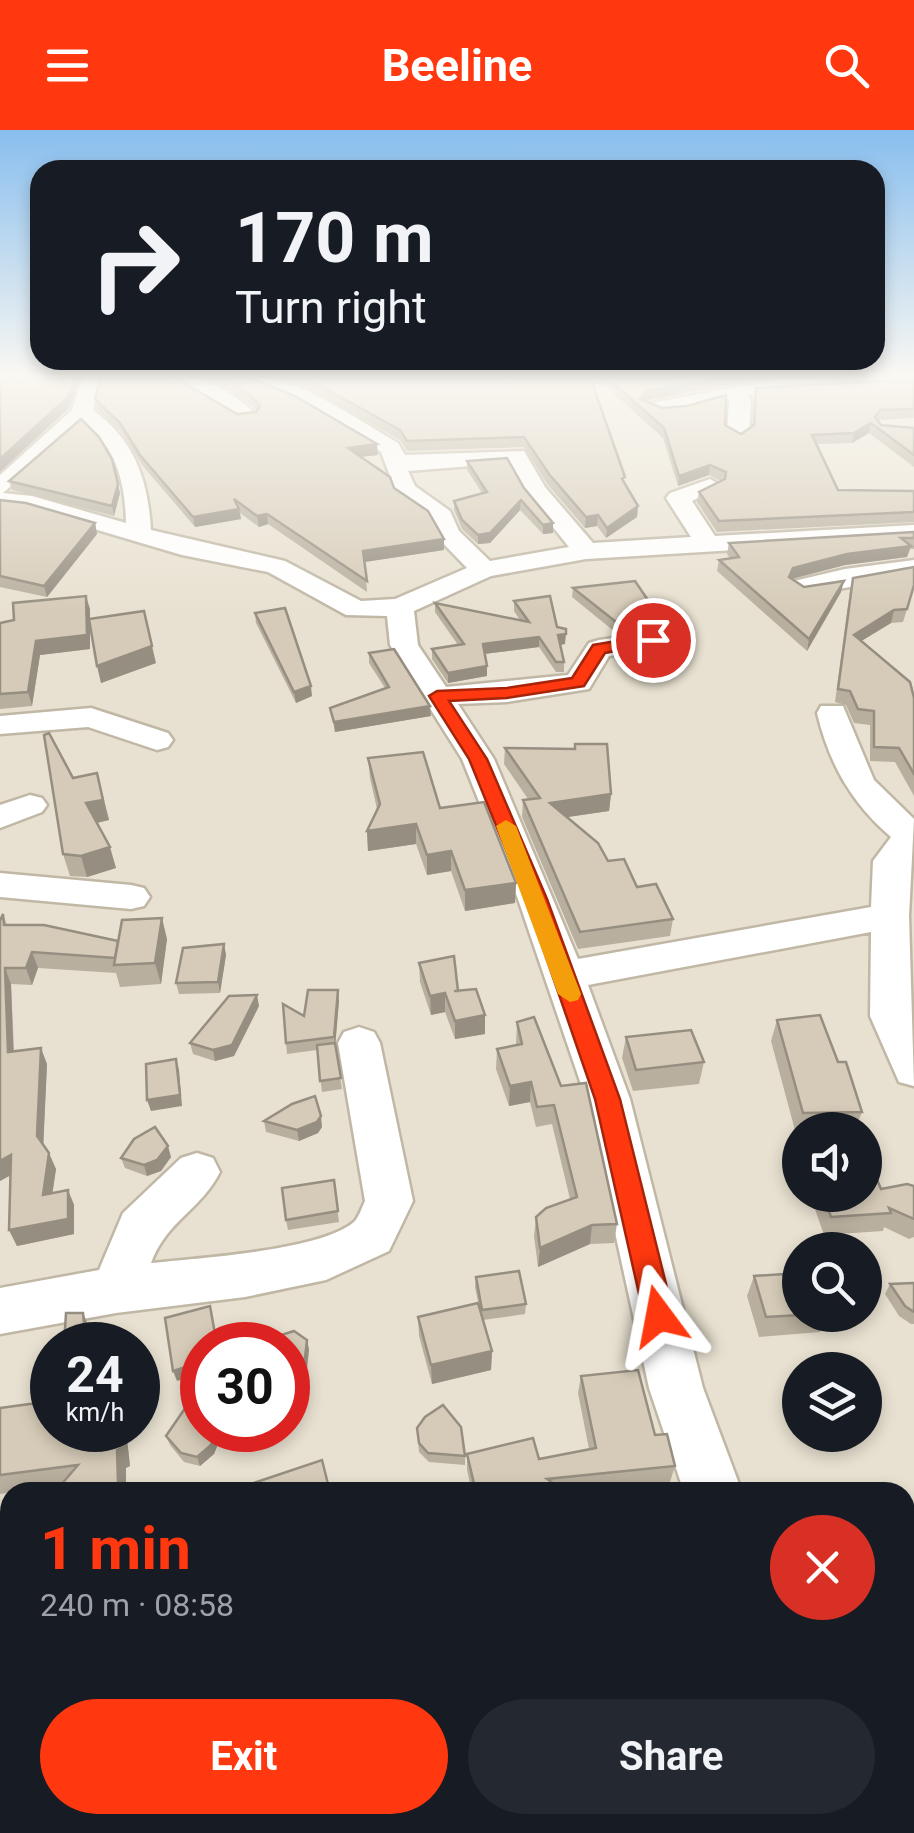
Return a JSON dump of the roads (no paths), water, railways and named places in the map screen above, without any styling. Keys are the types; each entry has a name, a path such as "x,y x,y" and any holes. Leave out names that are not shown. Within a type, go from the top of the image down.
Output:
{"street":[{"path":"0,487 37,453"},
{"path":"125,453 138,506 139,536"},
{"path":"393,453 405,490 442,516 448,534 484,570"},
{"path":"398,462 516,456 535,490 586,551"},
{"path":"708,544 678,498 710,486"},
{"path":"0,500 32,503 139,536 276,566 356,609 400,607 484,570 586,551 914,532"},
{"path":"803,587 914,568"},
{"path":"400,607 404,646 478,759 537,899 608,1099 676,1388 709,1482"},
{"path":"437,696 507,693 578,683 599,649 679,637"},
{"path":"832,713 839,742 874,806 912,832 890,861 890,916 891,1016 914,1070"},
{"path":"0,725 91,717 157,740"},
{"path":"0,885 131,897"},
{"path":"563,976 890,916"},
{"path":"0,1312 116,1290 245,1275 326,1258 372,1236 388,1201 360,1043"},
{"path":"116,1290 140,1228 197,1172"}]}
